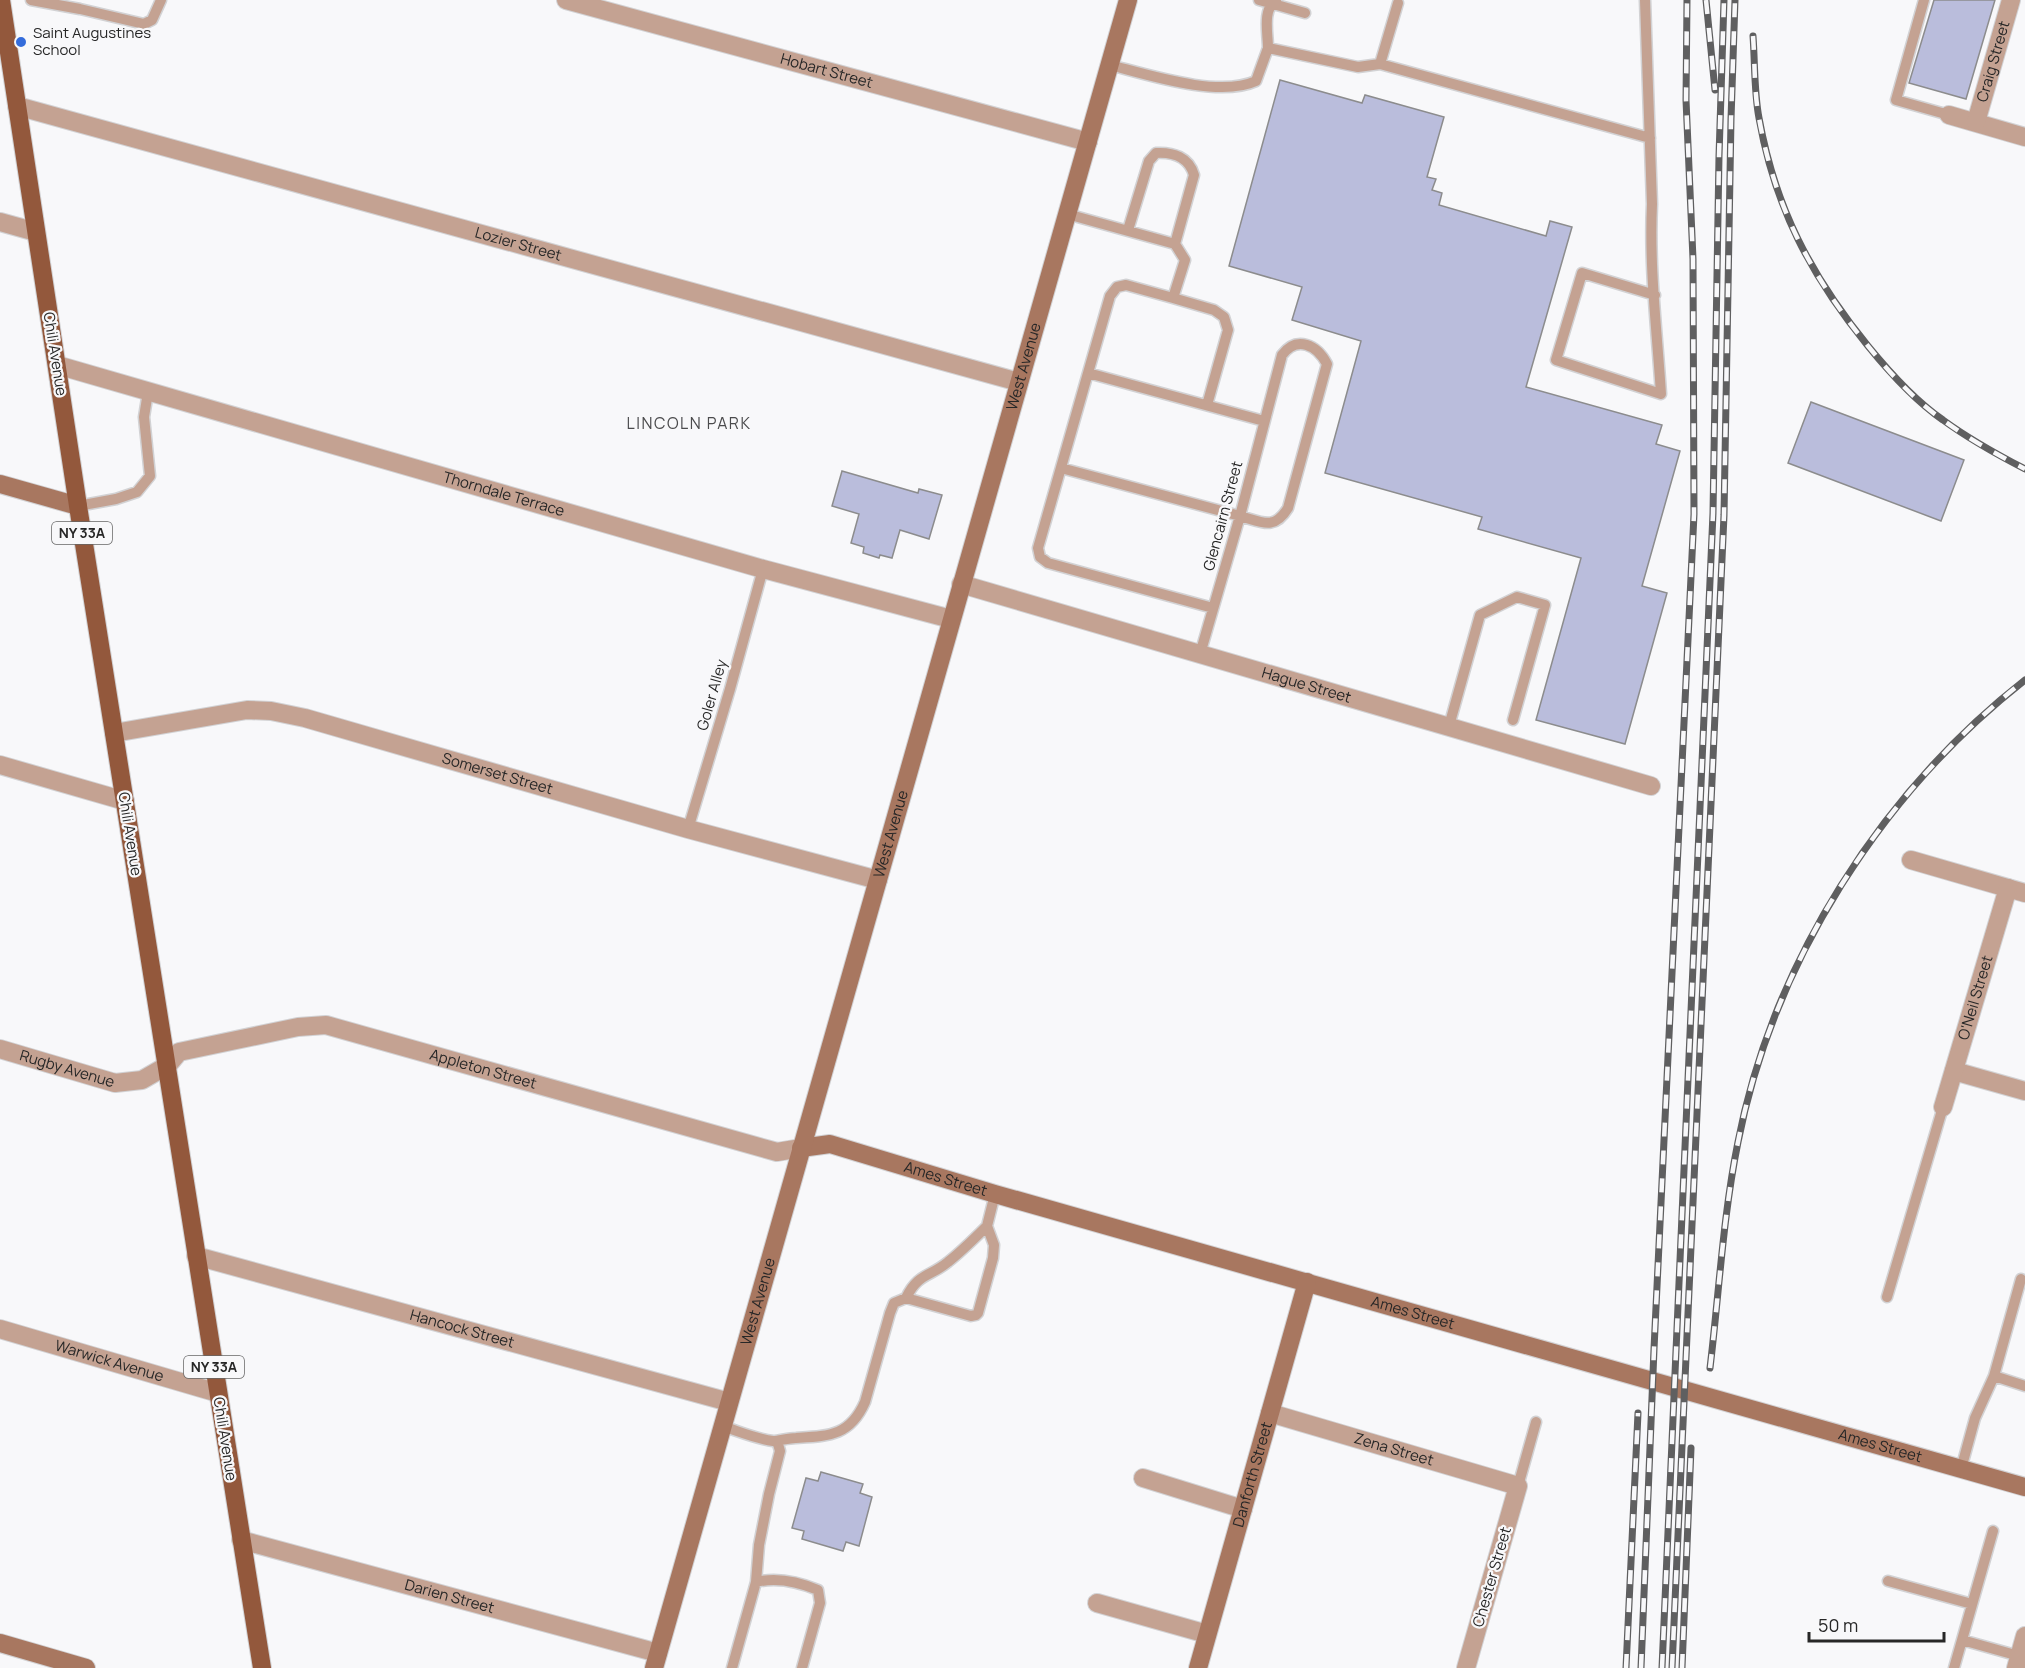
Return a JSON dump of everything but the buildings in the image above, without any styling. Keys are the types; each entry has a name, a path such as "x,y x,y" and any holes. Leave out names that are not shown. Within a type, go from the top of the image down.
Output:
{"main road":[{"name":"Chili Avenue","path":"1,0 78,506 262,1668"}],"street":[{"name":"Hobart Street","path":"566,0 1088,142"},
{"name":"West Avenue","path":"656,1661 1128,0"},
{"name":"Craig Street","path":"1976,123 2011,0"},
{"name":"Lozier Street","path":"17,106 1019,382"},
{"path":"1949,115 2025,137"},
{"path":"0,222 36,232"},
{"name":"Thorndale Terrace","path":"57,365 763,569 951,619"},
{"path":"0,484 78,506"},
{"name":"Hague Street","path":"962,584 1651,786"},
{"name":"Somerset Street","path":"114,733 247,710 271,711 305,718 688,830 878,880"},
{"path":"0,765 125,801"},
{"path":"1911,861 2016,891"},
{"name":"O'Neil Street","path":"1943,1107 2016,891"},
{"name":"Appleton Street","path":"168,1065 179,1052 298,1027 326,1025 777,1152 801,1148"},
{"name":"Rugby Avenue","path":"0,1049 115,1083 142,1080 168,1065"},
{"path":"1954,1071 2025,1091"},
{"name":"Ames Street","path":"801,1148 830,1144 995,1194 2025,1487"},
{"name":"Hancock Street","path":"196,1256 729,1402"},
{"name":"Danforth Street","path":"1198,1668 1307,1282"},
{"name":"Warwick Avenue","path":"0,1329 218,1393"},
{"name":"Zena Street","path":"1270,1413 1518,1485"},
{"path":"1143,1478 1243,1509"},
{"name":"Chester Street","path":"1466,1668 1518,1485"},
{"name":"Darien Street","path":"241,1540 656,1661"},
{"path":"1096,1603 1207,1634"},
{"path":"2018,1662 2025,1636"},
{"path":"0,1643 86,1668"}],"lane":[{"path":"30,0 144,24 152,20 161,0"},
{"path":"1258,0 1273,2 1305,13"},
{"path":"1646,0 1652,204 1650,238 1655,295 1661,394 1556,360 1582,273 1655,295"},
{"path":"1924,0 1896,100 1949,115"},
{"path":"1380,64 1394,1"},
{"path":"1110,65 1178,81 1222,88 1245,86 1256,81 1268,48 1267,18 1273,2"},
{"path":"1268,48 1358,67 1380,64 1650,138"},
{"path":"1128,230 1149,161 1156,153 1187,159 1194,174 1175,244"},
{"path":"1067,214 1175,244 1185,260 1173,298"},
{"path":"1207,405 1228,330 1224,317 1214,310 1173,298 1126,285 1117,287 1110,296 1038,548 1040,556 1048,563 1213,608"},
{"name":"Glencairn Street","path":"1200,654 1240,516 1282,355 1289,346 1299,344 1314,348 1322,354 1327,364 1288,508 1281,519 1269,524 1240,516"},
{"path":"1088,374 1264,421"},
{"path":"78,506 116,499 137,492 150,476 144,417 148,392"},
{"path":"1060,468 1240,516"},
{"name":"Goler Alley","path":"688,830 763,569"},
{"path":"1449,726 1480,615 1517,597 1545,605 1513,720"},
{"path":"1887,1297 1943,1107"},
{"path":"906,1298 912,1286 946,1264 987,1226 995,1194"},
{"path":"722,1426 775,1441 784,1438 827,1436 848,1428 862,1410 865,1402 894,1303 906,1298 971,1316 976,1315 993,1258 994,1245 987,1226"},
{"path":"1961,1469 1975,1418 1994,1376 2021,1279"},
{"path":"1994,1376 2025,1386"},
{"path":"1518,1485 1536,1422"},
{"path":"732,1668 756,1582 759,1545 780,1451 775,1441"},
{"path":"1953,1668 1993,1531"},
{"path":"756,1582 764,1580 799,1582 818,1590 820,1603 802,1668"},
{"path":"1888,1581 1972,1604"},
{"path":"1962,1640 2018,1662"}],"railway":[{"path":"1641,1668 1694,514 1693,259 1686,100 1687,0"},
{"path":"1706,0 1715,90"},
{"path":"1662,1668 1713,513 1724,0"},
{"path":"1672,1668 1724,515 1735,0"},
{"path":"1753,36 1757,108 1775,182 1798,240 1829,294 1876,356 1922,404 1963,434 2025,469"},
{"path":"1710,1368 1725,1226 1738,1142 1755,1075 1778,1010 1806,946 1841,886 1881,828 1925,774 1973,725 2025,680"},
{"path":"1626,1668 1638,1413"},
{"path":"1682,1668 1691,1448"}],"place":[{"name":"Saint Augustines School","path":"21,42"}],"district":[{"name":"LINCOLN PARK","path":"689,423"}]}
